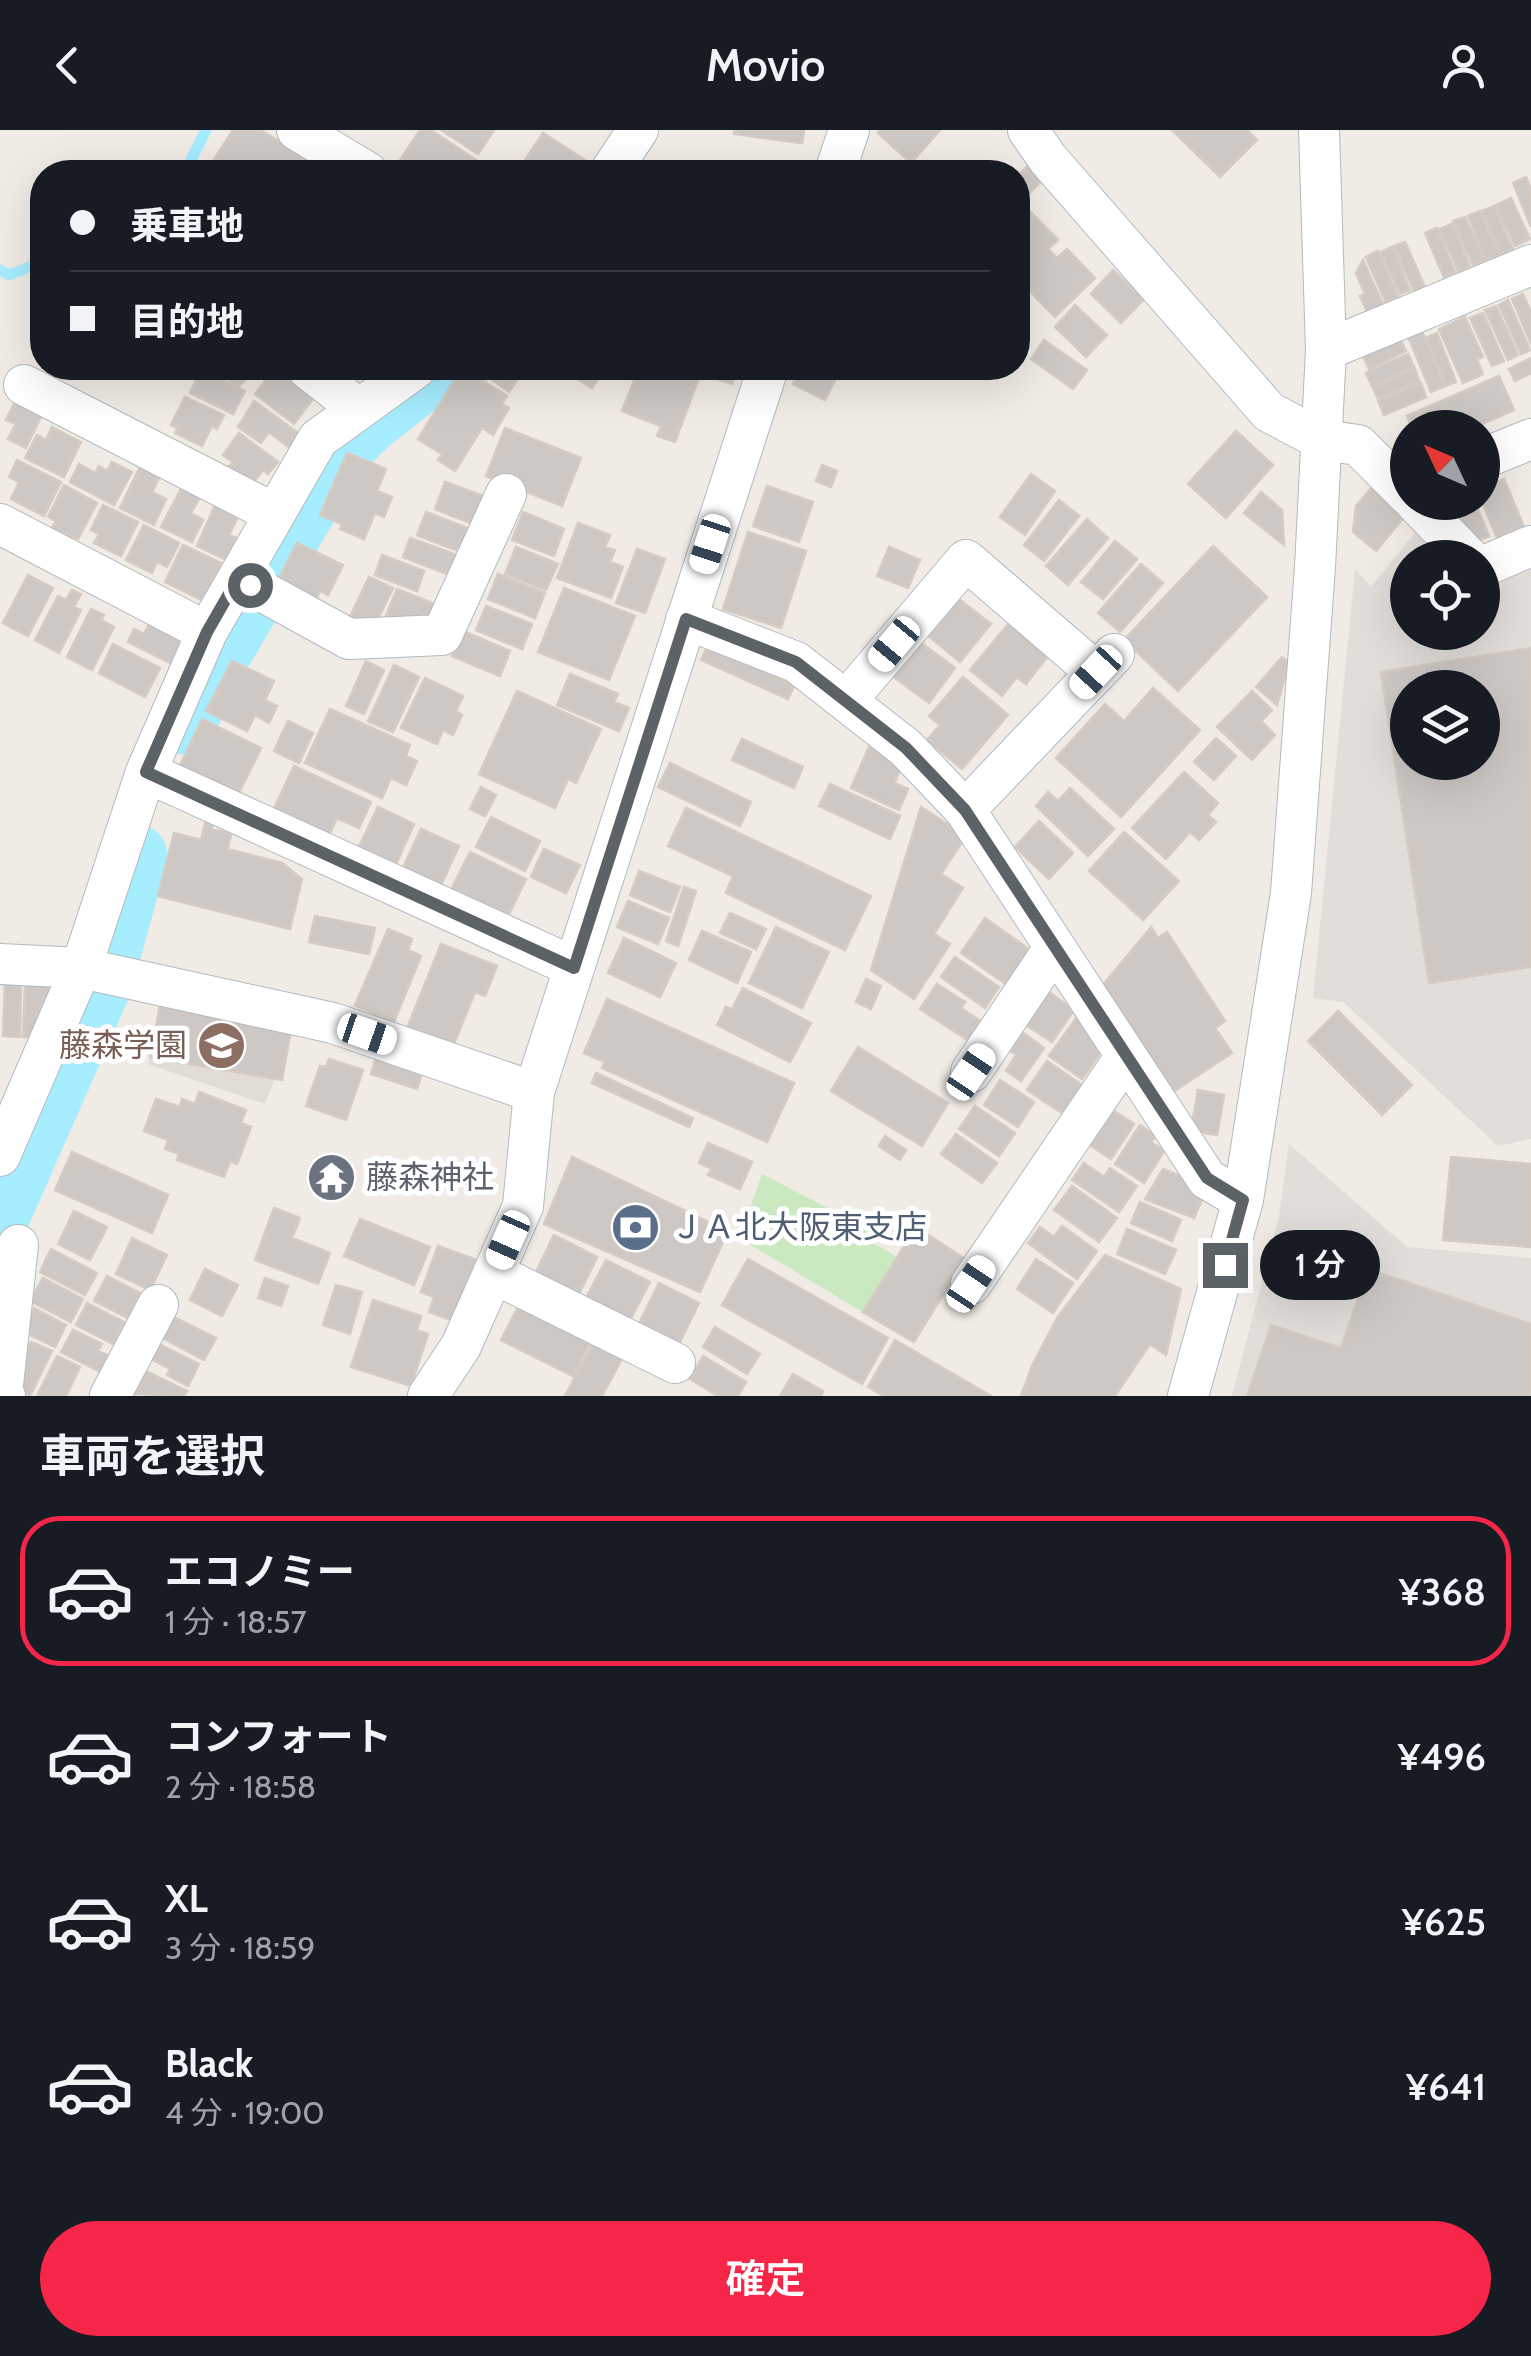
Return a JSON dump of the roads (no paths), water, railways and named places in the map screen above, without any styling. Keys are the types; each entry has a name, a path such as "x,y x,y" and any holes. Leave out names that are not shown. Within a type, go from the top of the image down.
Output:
{"street":[{"path":"297,130 347,160"},
{"path":"618,160 638,130"},
{"path":"839,160 849,130"},
{"path":"1028,130 1048,159 1270,412 1322,440 1358,446 1390,475"},
{"path":"1188,1396 1243,1200 1291,893 1326,350 1319,130"},
{"path":"1326,350 1531,265"},
{"path":"322,380 359,409"},
{"path":"4,1138 97,972 156,776 207,632 253,586 275,514 318,439 399,380"},
{"path":"428,1396 461,1346 523,1206 534,1092 764,380"},
{"path":"24,385 275,514"},
{"path":"1500,451 1531,439"},
{"path":"253,586 349,640 442,635 506,494"},
{"path":"1434,520 1452,540"},
{"path":"0,524 207,632"},
{"path":"1500,559 1531,546"},
{"path":"846,700 966,560 1105,663 965,810"},
{"path":"686,619 796,662 906,748 965,810 1207,1178 1243,1200"},
{"path":"156,776 574,968"},
{"path":"971,1072 1055,947"},
{"path":"0,964 97,972 334,1023 534,1092"},
{"path":"971,1284 1126,1056"},
{"path":"5,1396 2,1394 18,1245"},
{"path":"493,1273 675,1363"},
{"path":"110,1396 158,1305"}],"waterway":[{"path":"191,160 206,130"},
{"path":"0,270 9,275 30,267"},
{"path":"184,722 213,663 339,449 421,380"},
{"path":"0,1210 100,983 135,856"}],"place":[{"name":"藤森学園","path":"222,1045"},
{"name":"藤森神社","path":"331,1177"},
{"name":"ＪＡ北大阪東支店","path":"636,1227"}]}
